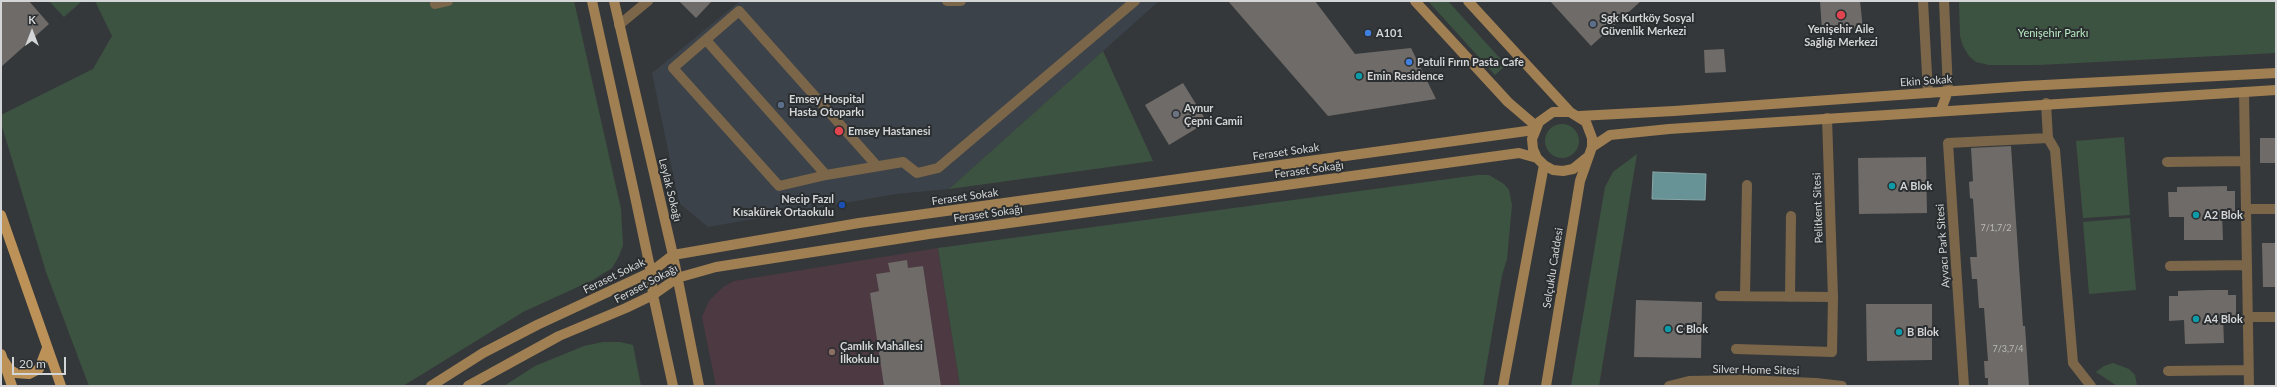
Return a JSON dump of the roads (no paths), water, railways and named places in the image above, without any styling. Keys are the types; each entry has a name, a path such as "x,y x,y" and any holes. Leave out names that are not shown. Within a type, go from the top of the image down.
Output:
{"main road":[{"path":"1,215 61,386"},
{"path":"2,357 9,369 15,373 29,374 39,369 47,348"},
{"path":"2,357 12,386"}],"street":[{"path":"435,4 448,1"},
{"path":"592,1 651,272 653,295 673,386"},
{"name":"Leylak Sokağı","path":"614,1 673,255 699,386"},
{"path":"619,25 648,1"},
{"path":"947,1 961,1"},
{"path":"877,166 739,11 673,68 779,186 826,175 903,162 917,173 938,168 1135,1"},
{"path":"1415,1 1508,102 1535,128"},
{"path":"1468,1 1574,114 1590,129 1590,152"},
{"path":"1923,1 1928,93 1941,110"},
{"path":"1941,110 1948,91 1944,1"},
{"path":"706,40 826,175"},
{"name":"Ekin Sokak","path":"1574,114 1674,111 1948,91 2276,73"},
{"path":"1574,114 1553,112 1545,116 1535,128 1532,139 1541,161 1553,170 1563,171 1573,169 1590,152 1610,136 1627,132 1941,110 2276,90"},
{"path":"2244,92 2248,386"},
{"path":"2046,104 2048,138 2055,150 2072,363 2091,386"},
{"name":"Pelitkent Sitesi","path":"1736,349 1832,352 1833,297 1827,118"},
{"name":"Feraset Sokak","path":"431,386 483,353 530,329 651,272 673,255 859,223 1535,128"},
{"name":"Ayvacı Park Sitesi","path":"1964,386 1948,143 2048,138"},
{"name":"Selçuklu Caddesi","path":"1546,386 1580,181 1590,152"},
{"name":"Feraset Sokağı","path":"468,386 559,336 653,295 677,278 716,267 929,234 1519,153 1541,161"},
{"path":"1503,386 1541,161"},
{"path":"2167,162 2245,161"},
{"path":"1745,296 1747,185"},
{"path":"2246,209 2276,209"},
{"path":"1790,297 1791,216"},
{"path":"2170,266 2247,265"},
{"path":"1720,296 1833,297"},
{"path":"2247,317 2276,317"},
{"path":"2168,371 2248,370"},
{"name":"Silver Home Sitesi","path":"1669,386 1688,381 1744,380 1816,383 1842,386"}],"water":[{"path":"1653,172 1706,174 1705,200 1652,199"}],"place":[{"name":"Yenişehir Aile Sağlığı Merkezi","path":"1841,15"},
{"name":"Sgk Kurtköy Sosyal Güvenlik Merkezi","path":"1593,24"},
{"name":"A101","path":"1368,33"},
{"name":"Patuli Fırın Pasta Cafe","path":"1409,62"},
{"name":"Emin Residence","path":"1359,76"},
{"name":"Emsey Hospital Hasta Otoparkı","path":"781,105"},
{"name":"Aynur Çepni Camii","path":"1176,114"},
{"name":"Emsey Hastanesi","path":"839,131"},
{"name":"A Blok","path":"1892,186"},
{"name":"Necip Fazıl Kısakürek Ortaokulu","path":"842,205"},
{"name":"A2 Blok","path":"2196,215"},
{"name":"A4 Blok","path":"2196,319"},
{"name":"C Blok","path":"1668,329"},
{"name":"B Blok","path":"1899,332"},
{"name":"Çamlık Mahallesi İlkokulu","path":"832,352"}],"park label":[{"name":"Yenişehir Parkı","path":"2053,33"}]}
